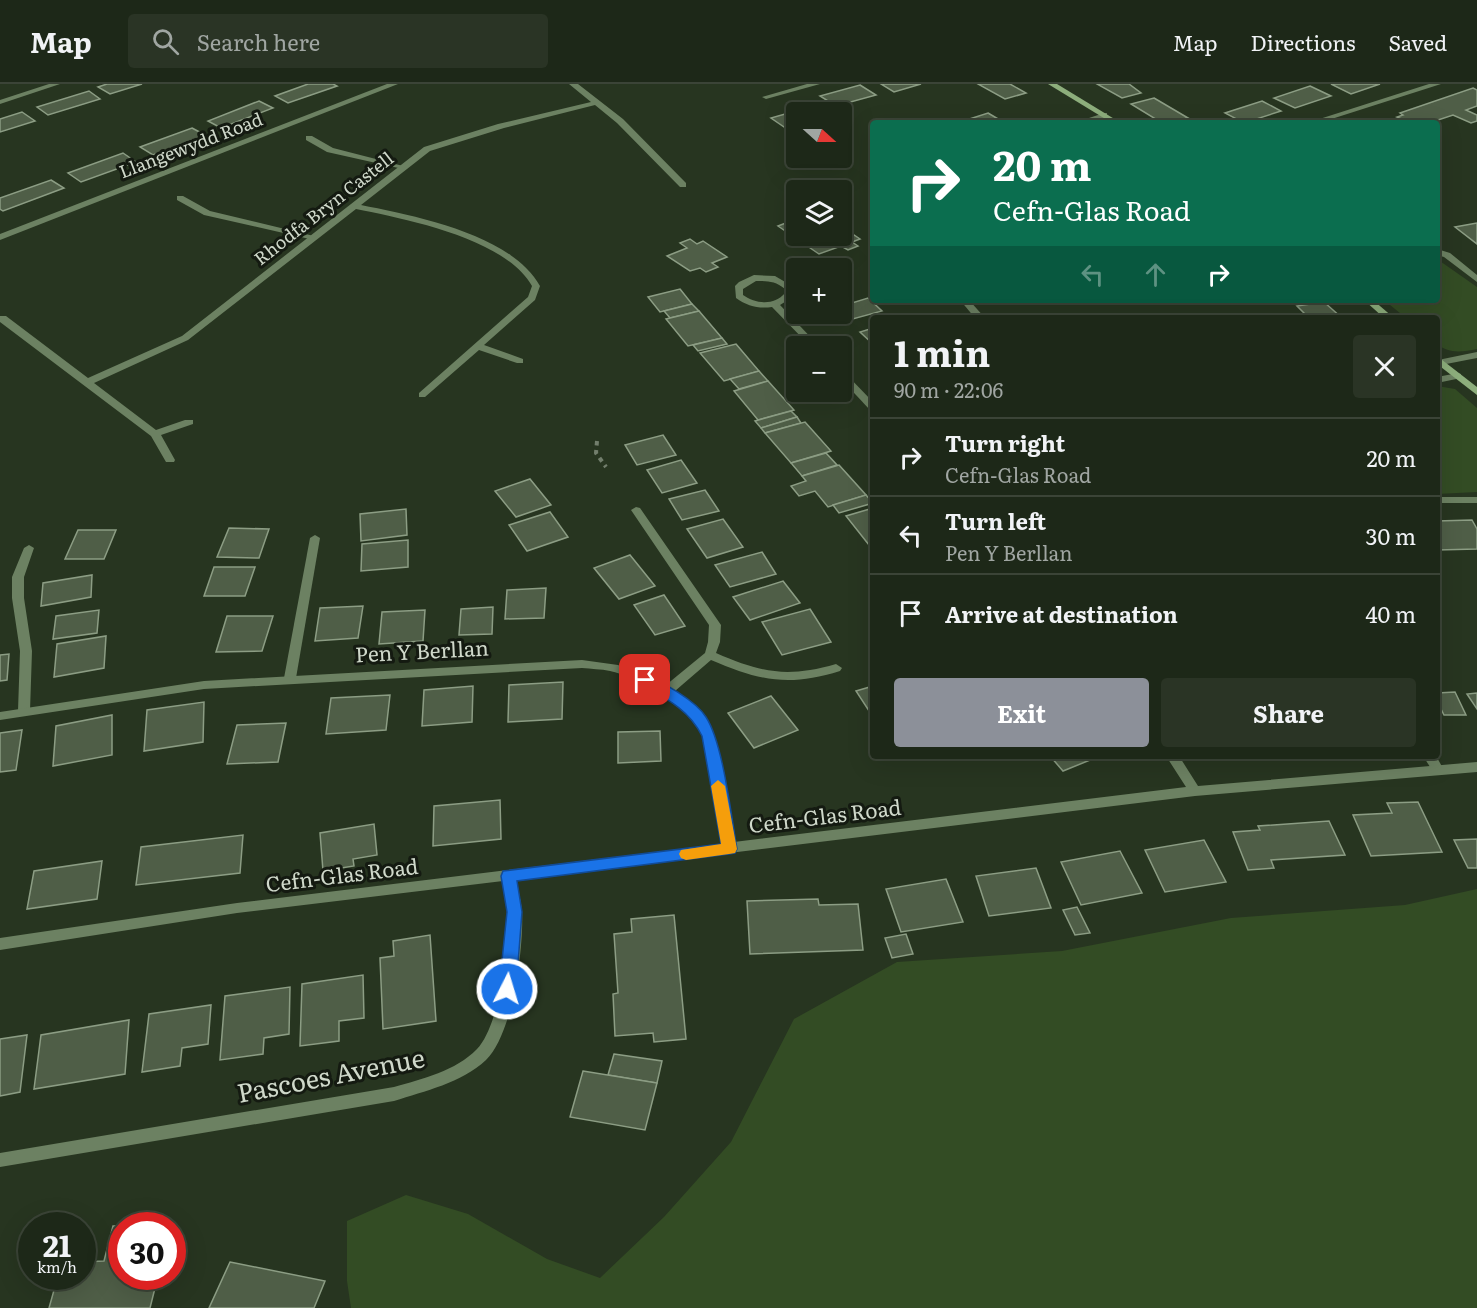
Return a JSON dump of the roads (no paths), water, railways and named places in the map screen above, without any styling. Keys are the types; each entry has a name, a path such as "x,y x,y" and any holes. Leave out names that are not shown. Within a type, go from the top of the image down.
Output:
{"street":[{"path":"0,102 56,84"},
{"name":"Llangewydd Road","path":"0,237 394,84"},
{"path":"573,84 620,121 683,185"},
{"path":"766,97 816,84"},
{"path":"1052,84 1112,120"},
{"path":"1321,120 1437,84"},
{"name":"Rhodfa Bryn Castell","path":"88,382 185,338 427,149 501,126 598,102"},
{"path":"1088,120 1104,115"},
{"path":"309,138 330,150 403,167"},
{"path":"180,198 207,213 315,237"},
{"path":"355,206 444,225 482,241 529,272 536,286 532,298 422,395"},
{"path":"1440,253 1447,255 1477,279"},
{"path":"774,304 782,301 789,293 789,288 780,281 754,278 738,288 739,296 743,300 758,305 774,304 805,336"},
{"path":"967,303 977,315"},
{"path":"1372,303 1386,315"},
{"path":"1,318 155,434 170,460"},
{"path":"477,346 520,361"},
{"path":"1440,360 1477,355"},
{"path":"1440,361 1477,392"},
{"path":"1440,379 1458,376"},
{"path":"852,386 870,405"},
{"path":"155,434 189,422"},
{"path":"1440,500 1477,500"},
{"path":"636,510 715,625 714,642 710,655 666,692"},
{"path":"290,678 315,538"},
{"path":"24,711 26,651 18,598 18,577 29,548"},
{"path":"710,655 733,665 784,679 813,676 836,668"},
{"name":"Pen Y Berllan","path":"0,716 204,684 582,664 612,668 645,680 686,704 700,718 709,736 729,849"},
{"path":"1174,759 1195,791"},
{"path":"1431,759 1438,770"},
{"name":"Cefn-Glas Road","path":"0,944 237,908 1195,791 1477,767"},
{"name":"Pascoes Avenue","path":"0,1160 394,1094 453,1075 483,1053 496,1035 507,989 515,912 509,876"}]}
